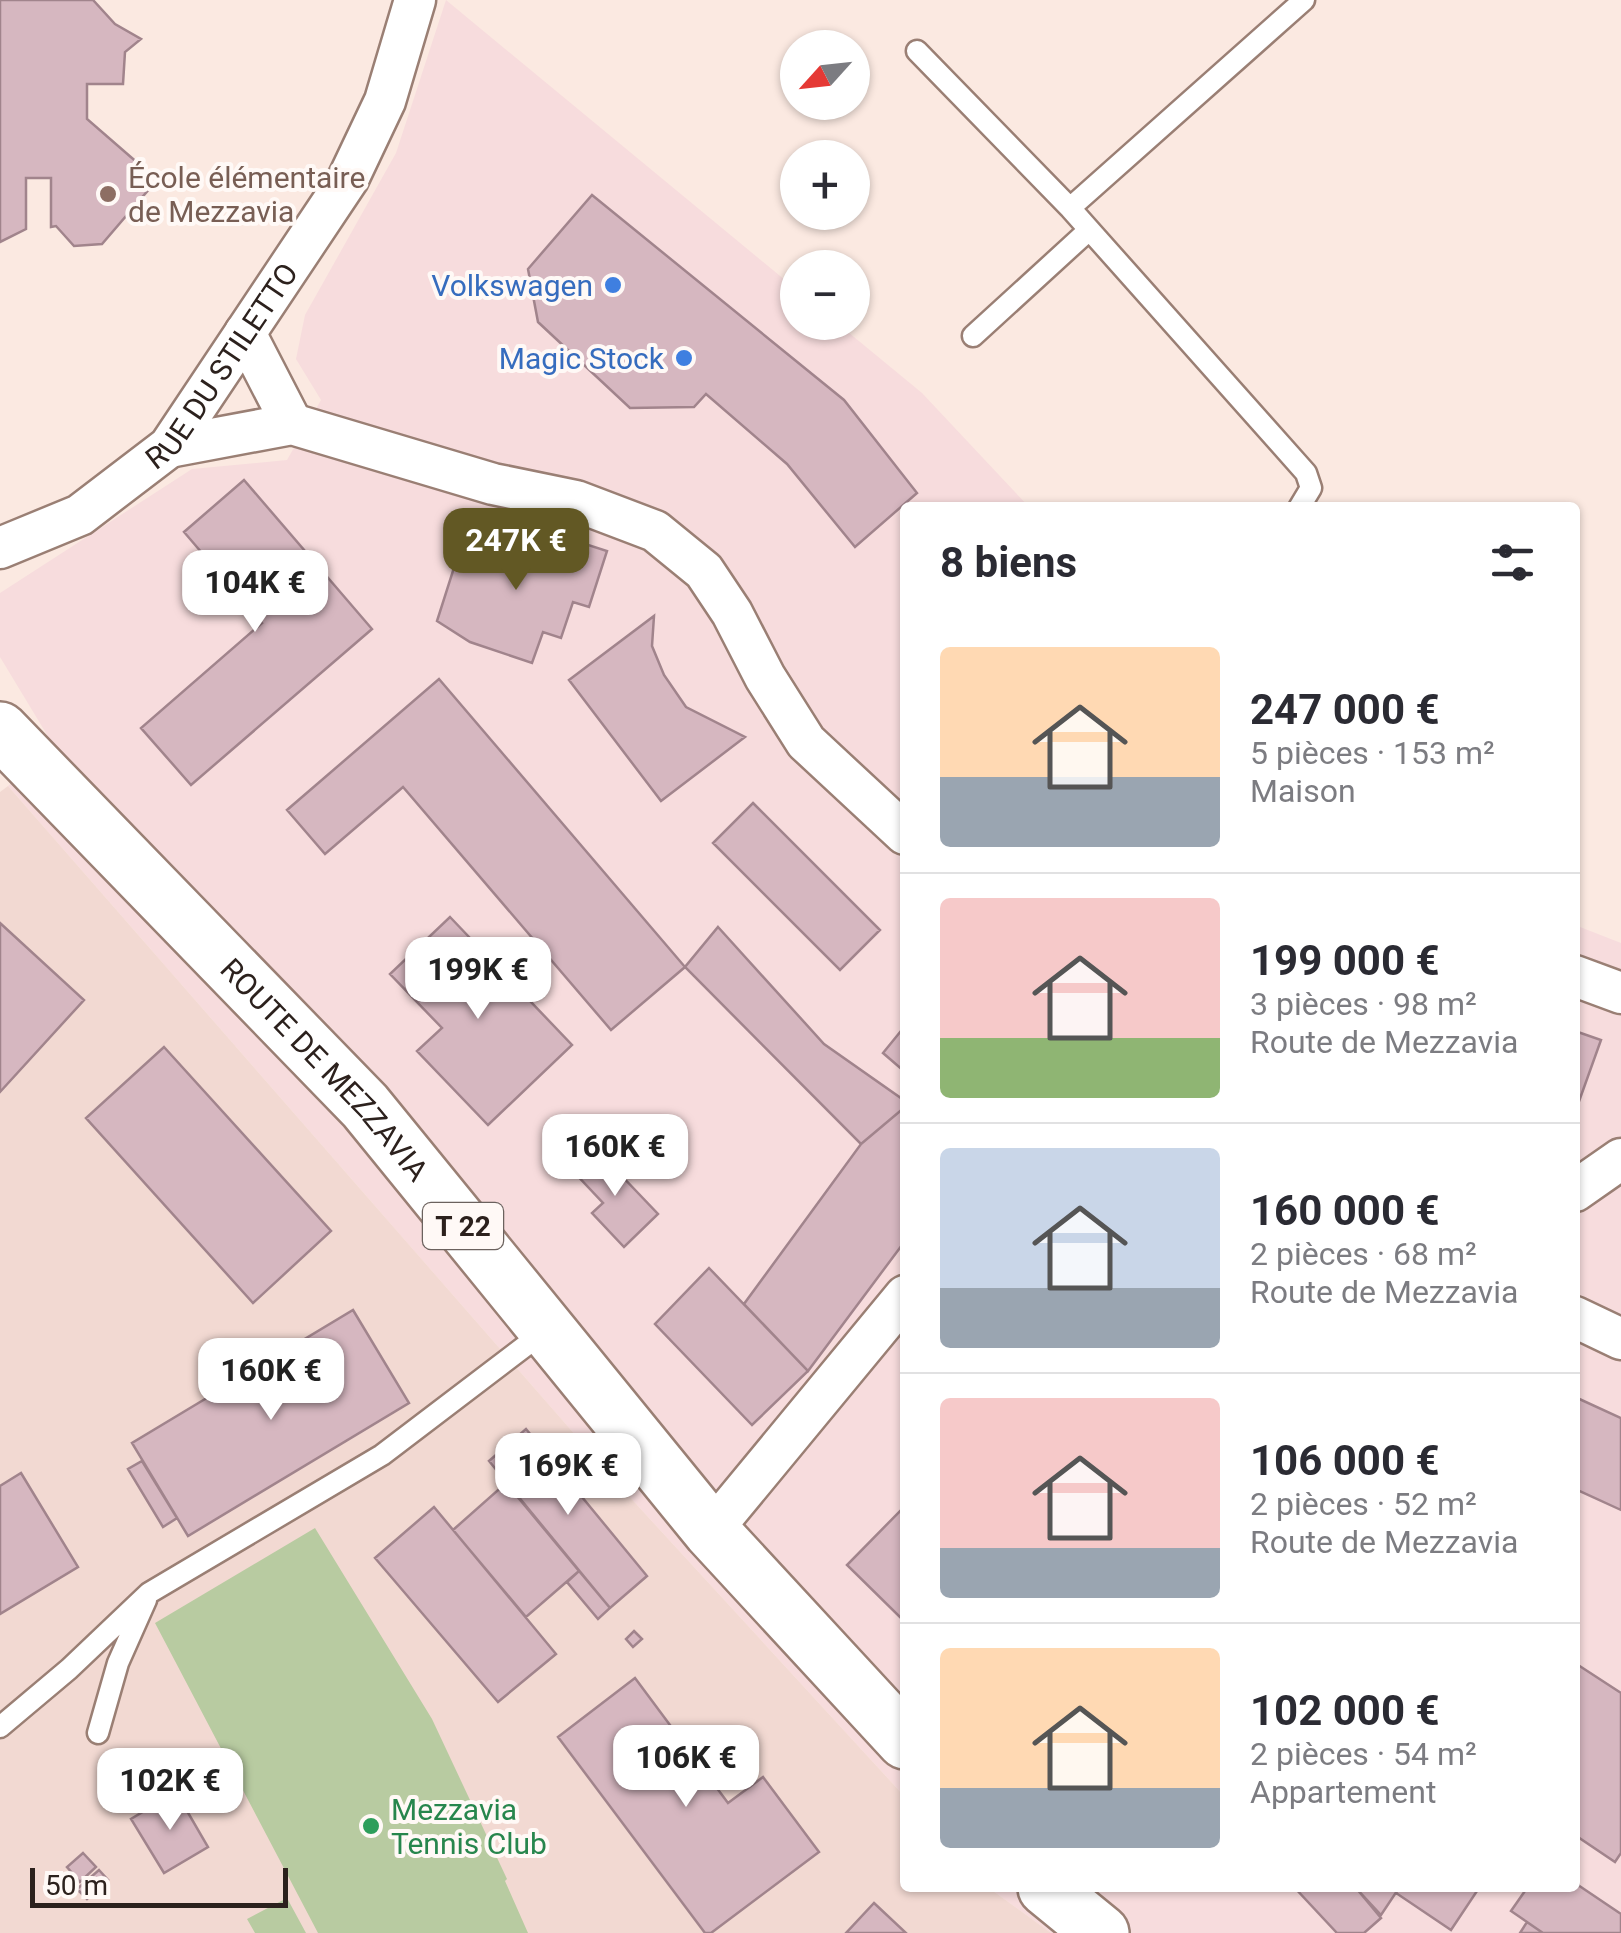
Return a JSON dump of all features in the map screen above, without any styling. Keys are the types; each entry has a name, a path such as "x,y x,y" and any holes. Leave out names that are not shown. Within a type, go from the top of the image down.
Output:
{"main road":[{"name":"ROUTE DE MEZZAVIA","path":"0,730 365,1106 710,1531 900,1737"},
{"path":"1051,1892 1101,1933"}],"street":[{"name":"RUE DU STILETTO","path":"0,548 80,515 169,447 348,179 385,100 415,0"},
{"path":"246,334 292,424"},
{"path":"169,447 292,424 493,484 576,501 655,531 704,572 806,742 900,829"},
{"path":"1580,978 1621,993"},
{"path":"1580,1188 1621,1159"},
{"path":"710,1531 900,1302"},
{"path":"1580,1320 1621,1340"}],"lane":[{"path":"1070,208 1304,0"},
{"path":"916,51 1070,208 1306,473 1312,488 1302,502"},
{"path":"973,336 1089,230"},
{"path":"0,1727 149,1594 382,1455 547,1329"},
{"path":"98,1733 118,1663 149,1594"}],"shaded area":[{"path":"446,0 780,276 780,340 858,340 922,393 1024,502 900,502 900,1792 626,1493 8,786 55,748 0,657 0,593 192,469 287,460 321,400 296,359 305,315 396,153"},
{"path":"8,786 626,1493 900,1792 900,1892 995,1892 1051,1933 0,1933 0,792"},
{"path":"1580,927 1621,943 1621,1933 1051,1933 995,1892 1580,1892"}],"green space":[{"name":"Mezzavia Tennis Club","path":"315,1528 432,1719 528,1933 318,1933 155,1623"},
{"path":"287,1898 306,1933 255,1933 247,1919"}],"building":[{"path":"0,0 93,0 115,24 141,39 125,52 123,84 87,84 87,119 148,172 150,188 102,244 74,246 56,226 51,227 51,178 26,178 26,229 0,242"},
{"name":"Magic Stock","path":"592,195 844,400 917,493 907,502 900,502 900,508 855,547 787,464 706,394 694,407 630,408 538,322 528,269"},
{"path":"244,480 372,629 191,785 141,728 262,623 184,532"},
{"path":"466,530 566,562 573,540 607,551 589,607 573,602 561,638 543,632 532,663 470,642 437,621"},
{"path":"654,616 652,646 664,675 686,707 745,737 661,801 569,680"},
{"path":"439,679 685,967 611,1030 403,787 325,854 287,810"},
{"path":"753,803 880,930 840,970 713,843"},
{"path":"450,917 572,1045 488,1125 417,1051 442,1028 390,974"},
{"path":"0,923 84,1000 0,1092"},
{"path":"718,927 824,1044 900,1097 900,1111 861,1144 685,967"},
{"path":"900,1032 900,1068 883,1053"},
{"path":"1580,1033 1601,1040 1580,1099"},
{"path":"164,1047 331,1231 253,1303 86,1118"},
{"path":"900,1111 900,1248 808,1371 744,1304 861,1144"},
{"path":"568,1119 596,1149 573,1171 546,1142"},
{"path":"596,1149 658,1214 624,1247 592,1213 603,1203 573,1171"},
{"path":"709,1268 808,1371 752,1425 655,1324"},
{"path":"353,1310 409,1403 188,1536 132,1443"},
{"path":"1580,1399 1621,1418 1621,1510 1580,1491"},
{"path":"526,1429 647,1576 610,1608 489,1461"},
{"path":"142,1461 177,1518 163,1527 128,1469"},
{"path":"21,1473 78,1567 0,1614 0,1486"},
{"path":"506,1483 579,1571 526,1617 453,1530"},
{"path":"434,1507 556,1654 498,1702 375,1558"},
{"path":"900,1511 900,1617 847,1565"},
{"path":"579,1571 610,1608 598,1619 567,1582"},
{"path":"634,1631 642,1639 633,1647 626,1639"},
{"path":"1580,1666 1621,1693 1621,1853 1615,1862 1580,1838"},
{"path":"635,1678 728,1803 763,1777 819,1852 711,1933 705,1933 558,1737"},
{"path":"176,1792 208,1847 164,1873 131,1819"},
{"path":"83,1853 96,1867 80,1882 67,1867"},
{"path":"99,1870 108,1880 87,1899 77,1889"},
{"path":"1580,1886 1621,1914 1621,1933 1543,1933 1511,1911 1524,1892 1580,1892"},
{"path":"1299,1892 1359,1892 1381,1918 1364,1933 1337,1933"},
{"path":"1360,1892 1396,1892 1381,1915"},
{"path":"1397,1892 1476,1892 1451,1930"},
{"path":"874,1903 906,1933 846,1933"},
{"path":"1527,1922 1543,1933 1520,1933"}],"place":[{"name":"École élémentaire de Mezzavia","path":"108,194"},
{"name":"Volkswagen","path":"613,285"},
{"name":"Magic Stock","path":"684,358"},
{"name":"Mezzavia Tennis Club","path":"371,1826"}]}
